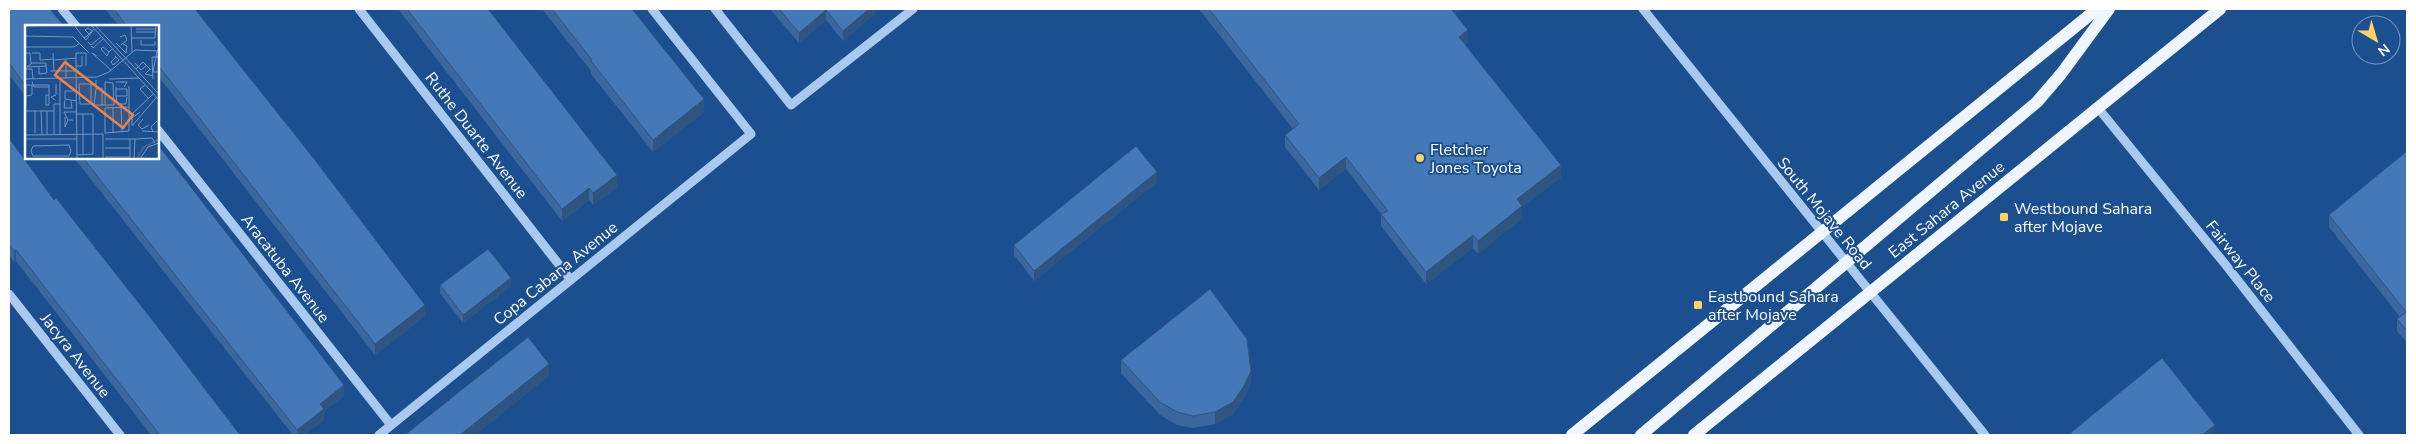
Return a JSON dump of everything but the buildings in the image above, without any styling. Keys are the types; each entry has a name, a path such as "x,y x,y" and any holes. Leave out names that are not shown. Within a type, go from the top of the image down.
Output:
{"main road":[{"path":"1572,435 2097,9"},
{"path":"1641,435 2037,102 2062,74 2109,9"},
{"name":"East Sahara Avenue","path":"1694,435 1869,291 2220,9"}],"street":[{"path":"62,9 75,25"},
{"name":"Ruthe Duarte Avenue","path":"359,9 572,280"},
{"name":"Copa Cabana Avenue","path":"379,435 751,134 652,9"},
{"path":"715,9 791,105 913,9"},
{"name":"South Mojave Road","path":"1643,9 1820,232 1985,435"},
{"name":"Fairway Place","path":"2098,108 2231,272 2359,435"},
{"name":"Aracatuba Avenue","path":"159,131 391,425"},
{"name":"Jacyra Avenue","path":"9,294 120,435"}],"place":[{"name":"Fletcher Jones Toyota","path":"1420,158"},
{"name":"Westbound Sahara after Mojave","path":"2004,217"},
{"name":"Eastbound Sahara after Mojave","path":"1698,305"}]}
